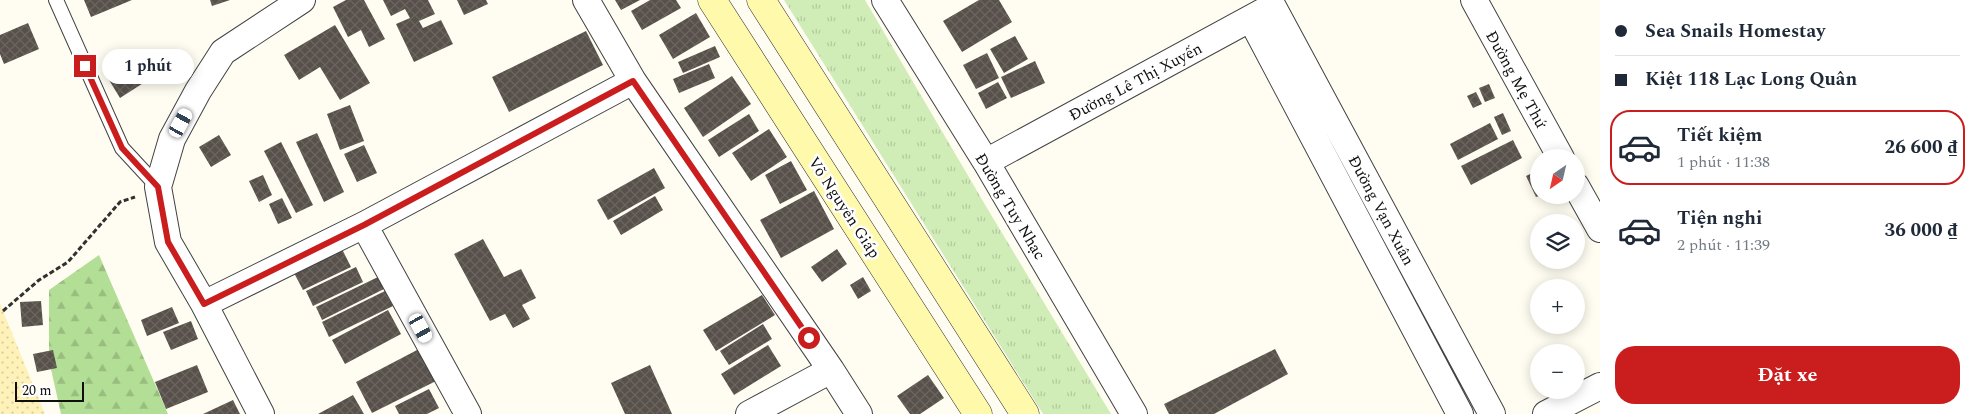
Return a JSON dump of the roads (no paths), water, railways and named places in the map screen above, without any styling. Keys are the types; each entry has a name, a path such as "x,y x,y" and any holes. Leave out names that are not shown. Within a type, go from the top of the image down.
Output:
{"main road":[{"name":"Võ Nguyên Giáp","path":"712,0 978,414"},
{"path":"761,0 1025,414"}],"street":[{"path":"261,414 204,304 168,242 158,187 172,139 198,91 223,52 302,0"},
{"path":"586,0 633,81 831,370 859,414"},
{"name":"Đường Tuy Nhạc","path":"885,0 986,162 1134,414"},
{"name":"Đường Mẹ Thứ","path":"1474,0 1555,149"},
{"name":"Đường Lê Thị Xuyến","path":"986,162 1270,9"},
{"name":"Đường Vạn Xuân","path":"1270,9 1460,414"},
{"name":"Đường Vạn Xuân","path":"1270,9 1492,414"},
{"path":"204,304 364,225 633,81"},
{"path":"1585,202 1600,229"},
{"path":"364,225 468,414"},
{"path":"749,414 831,370"},
{"path":"1546,414 1600,386"}],"lane":[{"path":"56,0 122,148 158,187"}]}
